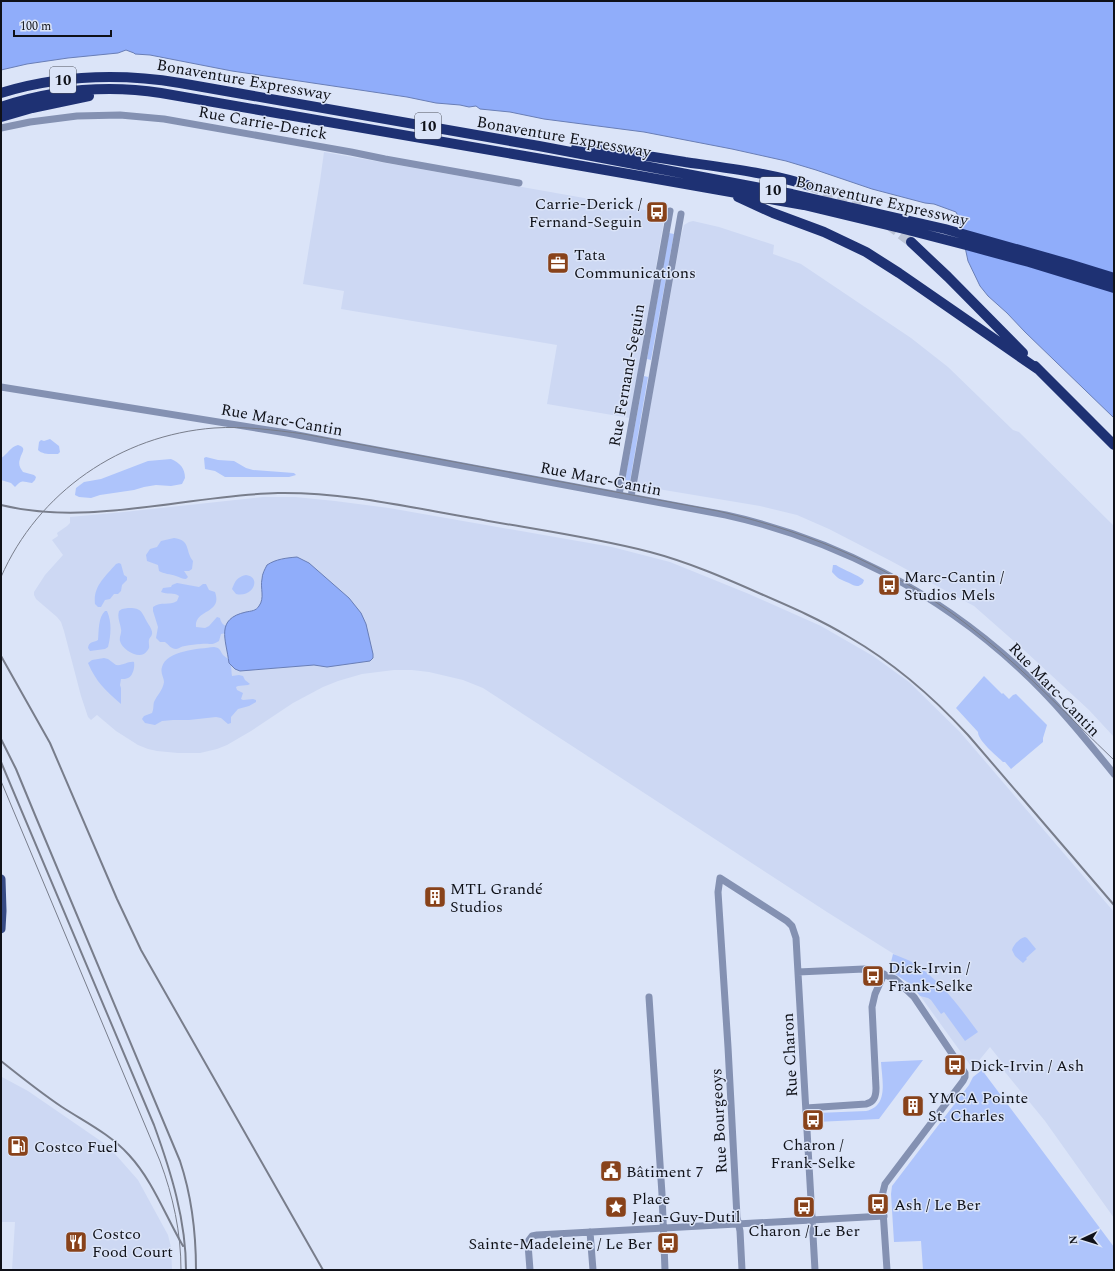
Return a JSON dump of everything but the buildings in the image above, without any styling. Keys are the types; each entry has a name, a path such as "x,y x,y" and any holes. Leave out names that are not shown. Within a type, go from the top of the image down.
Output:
{"highway":[{"name":"Bonaventure Expressway","path":"1,93 29,86 76,78 108,77 146,78 269,98 539,146 792,194 871,211 1114,288"},
{"name":"Bonaventure Expressway","path":"1,107 48,95 90,90 128,89 161,93 723,190 817,208 944,234 1054,260 1114,278"},
{"path":"1,117 49,104 93,95 130,92 161,93"},
{"path":"539,146 602,149 781,177 810,186"},
{"path":"723,190 774,213 824,232 866,252 899,273 1039,370"},
{"path":"910,242 948,277 1114,445"}],"main road":[{"path":"1,879 1,929"}],"street":[{"name":"Rue Carrie-Derick","path":"1,128 30,122 77,116 120,116 164,119 519,183"},
{"name":"Rue Fernand-Seguin","path":"619,495 670,211"},
{"name":"Rue Fernand-Seguin","path":"630,497 681,214"},
{"name":"Rue Marc-Cantin","path":"1,387 287,433 726,515 773,527 806,538 863,562 901,582 961,621 1011,661 1056,706 1114,774"},
{"name":"Rue Charon","path":"720,878 779,915 792,926 796,938 815,1270"},
{"name":"Rue Bourgeoys","path":"720,878 718,892 732,1112 731,1124 742,1270"},
{"path":"798,972 859,968 884,974 899,982 914,997 965,1073 963,1081 886,1181 882,1193 887,1270"},
{"path":"806,1108 863,1105 874,1099 876,1095 876,1088 872,1010 875,994 884,974"},
{"path":"648,997 664,1219 665,1270"},
{"path":"530,1270 529,1240 532,1236 537,1235 884,1216"},
{"path":"590,1232 593,1270"}],"shaded area":[{"path":"1,1 1114,1 1114,418 988,296 980,286 968,261 960,220 956,212 934,204 872,189 786,161 732,149 644,132 544,119 510,112 480,109 476,106 469,107 436,103 407,97 232,71 150,55 135,54 126,50 118,53 27,64 1,70"},
{"path":"324,152 601,201 662,214 664,220 630,418 547,404 557,345 341,309 344,291 303,284"},
{"path":"693,221 719,227 774,245 773,254 801,264 911,338 948,367 1013,430 1019,432 1114,526 1114,737 1089,710 974,606 891,561 829,529 797,515 760,506 640,486 637,480 681,236 684,225"},
{"path":"669,233 674,234 651,360 647,359"},
{"path":"644,376 648,377 630,481 625,480"},
{"path":"50,439 59,446 60,452 58,454 40,452 38,450 39,442 41,440 44,441"},
{"path":"18,445 23,448 19,463 21,469 23,472 36,477 32,483 21,482 15,487 11,483 1,480 1,458 13,447"},
{"path":"206,457 218,460 234,461 253,470 294,473 296,475 289,477 225,477 215,471 205,469 204,458"},
{"path":"171,459 177,462 183,469 185,478 182,484 171,486 156,485 91,498 79,497 75,495 76,488 84,482 101,479 148,461"},
{"path":"263,497 295,497 389,508 612,547 670,562 749,594 821,626 873,656 909,682 960,732 1114,912 1114,1218 1045,1121 1005,1072 1005,1066 990,1047 977,1063 979,1066 977,1069 972,1071 971,1066 916,990 897,956 483,688 463,680 429,672 412,670 394,670 362,674 323,687 293,703 227,745 200,753 178,753 148,749 138,745 116,731 97,715 91,720 88,717 81,696 61,622 36,599 34,595 34,592 45,575 63,555 52,540 58,536 57,533 70,523 70,517"},
{"path":"174,538 183,541 187,546 193,561 192,569 189,571 184,571 188,577 186,579 161,572 159,571 158,565 147,561 146,555 150,549 157,547 161,541"},
{"path":"297,557 309,563 349,598 361,613 366,624 373,658 370,661 327,667 314,665 240,671 235,669 229,663 225,638 226,625 236,615 256,609 259,606 262,600 262,577 267,565 285,558"},
{"path":"116,564 121,564 127,580 122,585 121,591 118,594 114,594 110,599 105,600 101,607 98,607 95,604 95,598 98,587 108,573"},
{"path":"833,565 836,565 861,578 864,580 863,583 860,586 856,586 836,577 832,572"},
{"path":"246,575 254,579 253,587 247,593 236,594 232,589 234,584 238,578"},
{"path":"177,583 199,587 206,584 209,590 215,592 215,604 212,608 199,617 196,627 205,628 209,626 217,617 220,618 222,623 226,626 226,633 221,634 219,641 212,644 184,646 174,649 165,642 160,642 156,638 158,627 153,607 159,604 177,601 179,596 161,592 163,588 171,587"},
{"path":"122,609 138,609 152,631 149,640 149,648 144,654 141,655 136,655 128,651 124,648 120,641 121,630 118,613"},
{"path":"105,611 107,611 109,615 110,624 108,647 105,649 90,651 88,648 89,644 98,640 100,621"},
{"path":"214,647 219,649 225,657 229,659 232,676 243,676 250,684 236,687 237,690 243,693 241,699 253,699 256,700 256,702 238,709 231,717 231,723 228,724 221,718 216,717 162,721 155,725 145,723 142,719 144,716 152,713 154,702 164,682 162,667 165,661 170,657 184,651"},
{"path":"104,658 116,665 134,662 134,669 130,677 121,679 121,704 102,686 94,676 88,663 92,660"},
{"path":"984,676 1009,699 1016,694 1047,725 1043,742 1011,769 984,744 978,732 956,708"},
{"path":"1025,937 1036,949 1026,958 1027,959 1023,963 1015,956 1012,950 1017,942"},
{"path":"893,954 910,961 930,975 963,1012 978,1032 965,1041 944,1012 941,1014 931,1000 920,996 910,984 889,970"},
{"path":"923,1060 879,1119 816,1122 814,1115 817,1113 866,1111 878,1104 881,1098 883,1084 881,1062"},
{"path":"982,1070 1114,1247 1114,1270 923,1270 921,1241 894,1242 891,1194 892,1186 969,1085 973,1077"},
{"path":"2,1077 28,1091 108,1146 138,1180 168,1235 171,1247 172,1270 12,1270 15,1222 1,1222"}],"tunnel":[{"path":"810,186 860,207"},
{"path":"889,225 911,242"}],"tram line":[{"path":"1,577 17,546 37,519 60,494 86,473 115,456 147,442 180,433 214,428 248,428 304,434 718,511 754,520 823,543 888,573 949,611 1014,664 1114,760"},
{"path":"1,781 160,1161 169,1187 178,1228 181,1270"}],"railway":[{"path":"1,505 34,511 69,513 139,508 244,495 278,493 327,495 400,505 584,538 650,552 692,565 734,582 828,625 866,647 897,669 941,707 968,735 1114,905"},
{"path":"1,656 50,743 117,899 141,950 323,1270"},
{"path":"1,739 16,769 180,1161 188,1188 190,1201 195,1242 196,1270"},
{"path":"1,762 154,1125 172,1178 176,1196 183,1233 186,1270"},
{"path":"1,1061 54,1102 106,1135 129,1155 152,1187 183,1246"}],"place":[{"name":"Carrie-Derick / Fernand-Seguin","path":"657,212"},
{"name":"Tata Communications","path":"558,263"},
{"name":"Marc-Cantin / Studios Mels","path":"889,585"},
{"name":"MTL Grandé Studios","path":"435,897"},
{"name":"Dick-Irvin / Frank-Selke","path":"873,976"},
{"name":"Dick-Irvin / Ash","path":"955,1065"},
{"name":"YMCA Pointe St. Charles","path":"913,1106"},
{"name":"Charon / Frank-Selke","path":"813,1120"},
{"name":"Costco Fuel","path":"18,1146"},
{"name":"Bâtiment 7","path":"611,1171"},
{"name":"Ash / Le Ber","path":"878,1204"},
{"name":"Place Jean-Guy-Dutil","path":"616,1207"},
{"name":"Charon / Le Ber","path":"804,1207"},
{"name":"Costco Food Court","path":"76,1242"},
{"name":"Sainte-Madeleine / Le Ber","path":"668,1243"}]}
